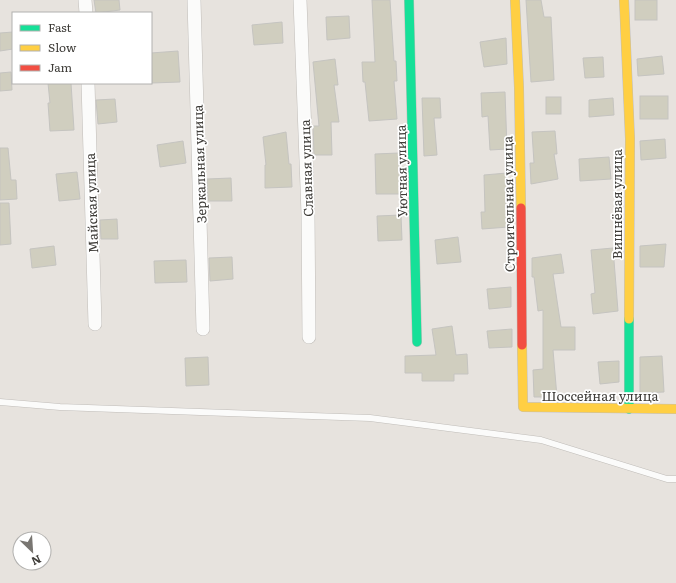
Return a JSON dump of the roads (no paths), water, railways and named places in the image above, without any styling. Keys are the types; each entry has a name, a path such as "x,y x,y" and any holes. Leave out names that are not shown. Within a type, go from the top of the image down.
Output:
{"street":[{"path":"85,0 86,12"},
{"name":"Зеркальная улица","path":"194,0 203,329"},
{"name":"Славная улица","path":"300,0 308,214 309,337"},
{"name":"Уютная улица","path":"409,0 417,342"},
{"name":"Строительная улица","path":"515,0 519,88 523,407"},
{"name":"Вишнёвая улица","path":"624,0 630,139 629,409"},
{"name":"Майская улица","path":"88,84 95,324"},
{"name":"Шоссейная улица","path":"523,407 629,409 676,408"}],"lane":[{"path":"0,402 60,407 370,418 541,440 667,479 676,479"}]}
